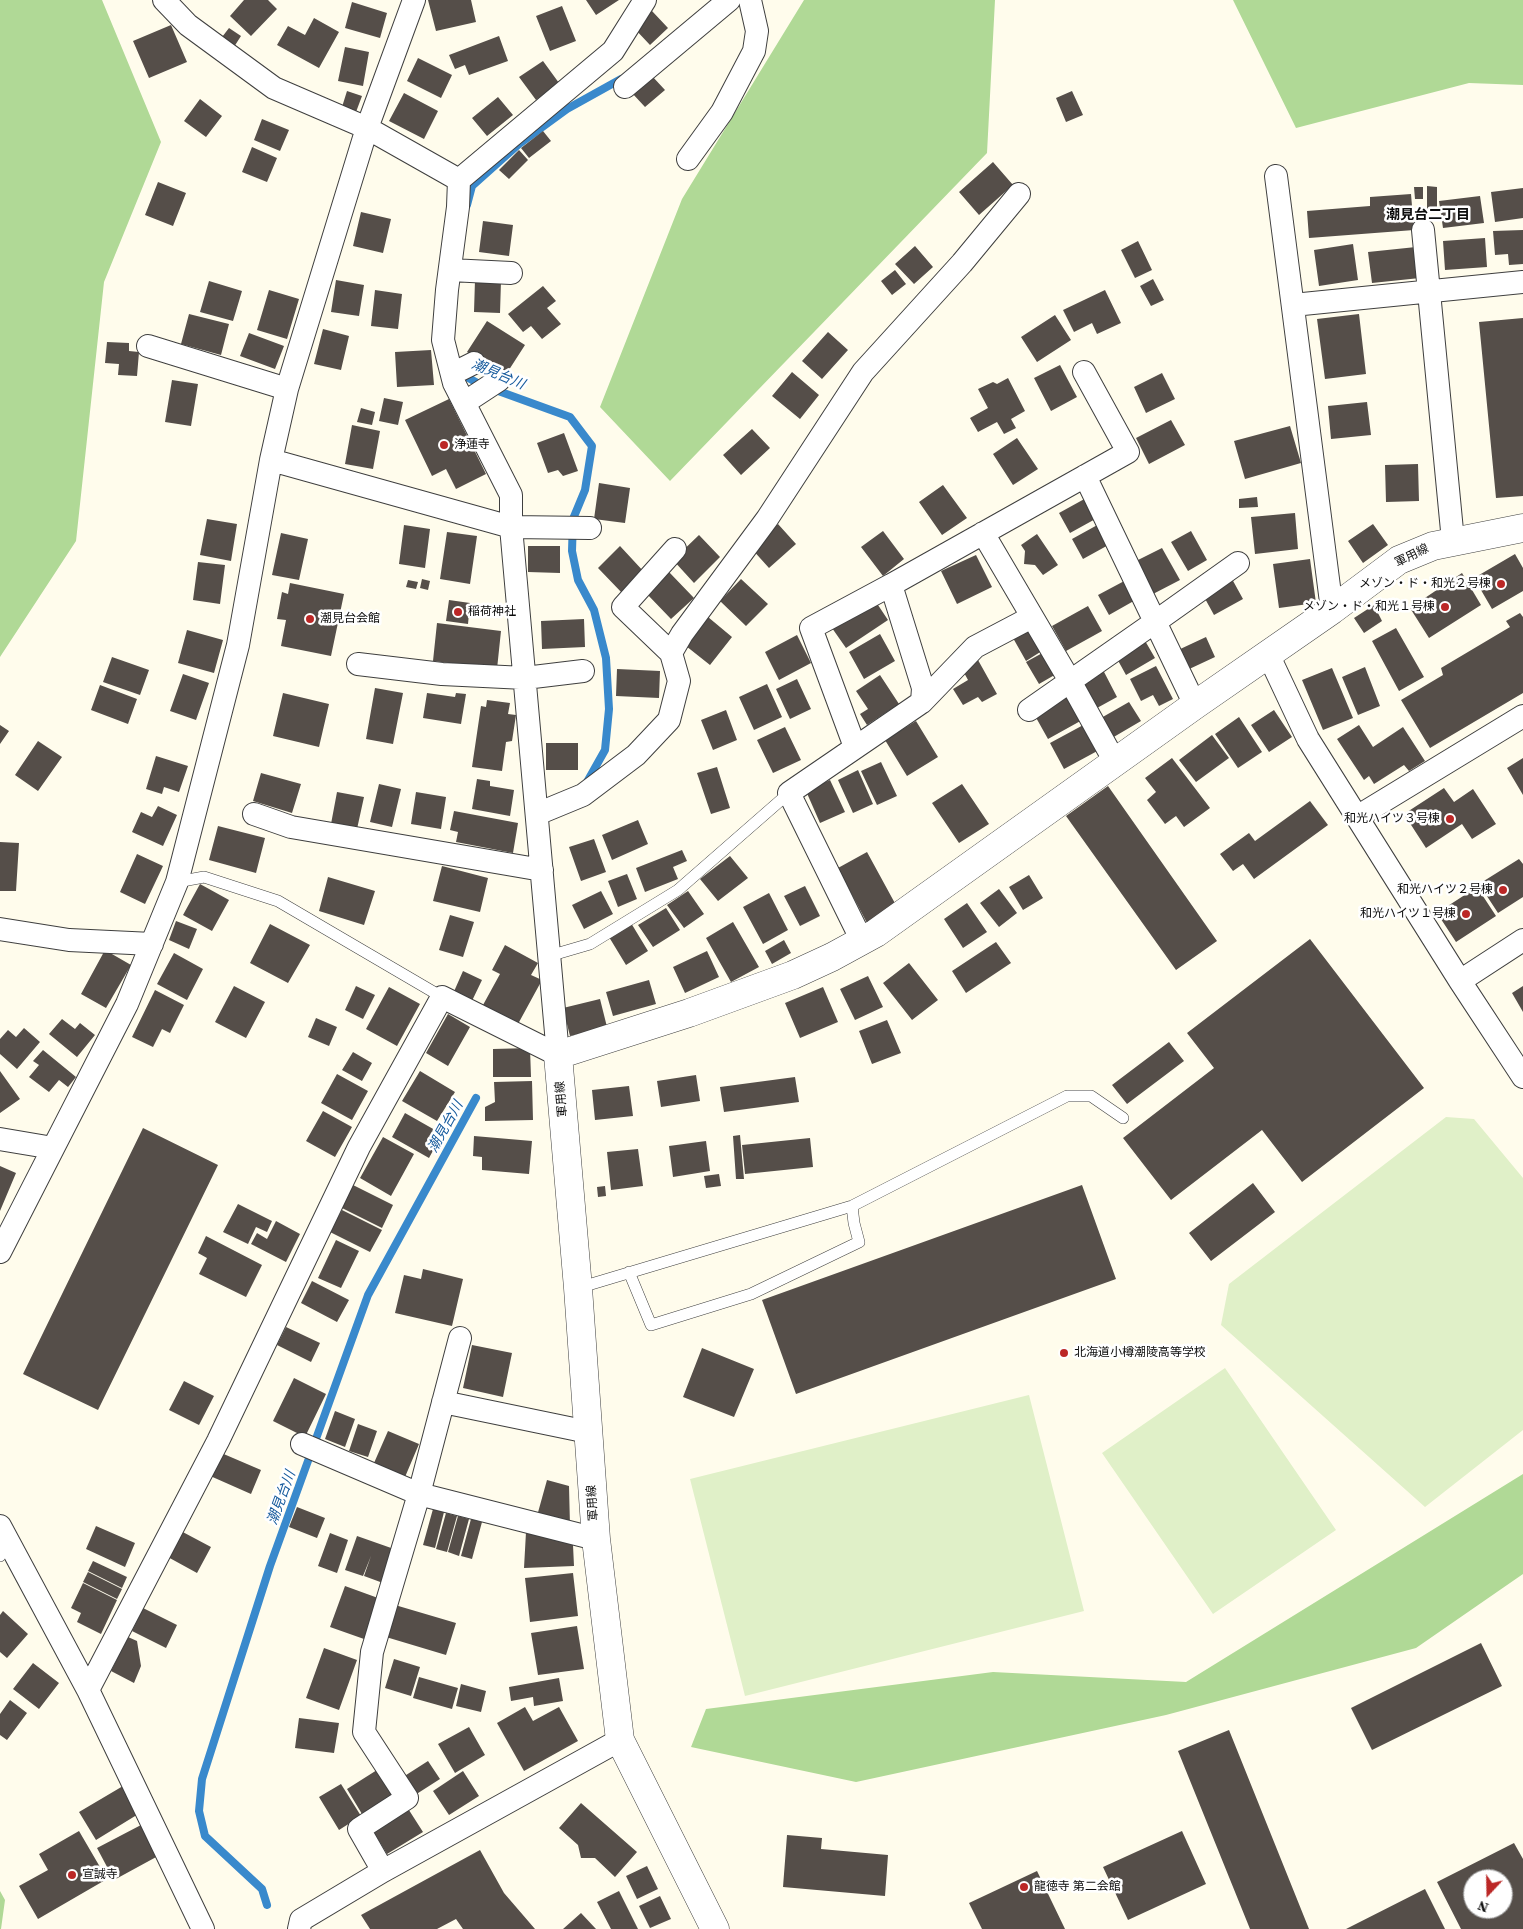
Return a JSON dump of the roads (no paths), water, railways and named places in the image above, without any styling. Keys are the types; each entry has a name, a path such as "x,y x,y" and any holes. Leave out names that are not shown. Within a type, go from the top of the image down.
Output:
{"street":[{"path":"164,0 188,25 274,88 366,128 459,180"},
{"path":"0,1252 127,1004 177,882 238,645 271,460 287,389 366,128 414,0"},
{"path":"558,1055 510,527 511,495 454,383 461,369 443,340 457,270 459,180 613,52 645,0"},
{"path":"625,87 644,63 729,0"},
{"path":"688,159 722,112 754,51 757,31 750,0"},
{"path":"613,52 644,63"},
{"path":"1276,176 1332,610"},
{"path":"671,653 682,634 767,519 863,372 962,263 1019,194"},
{"path":"1423,230 1453,541"},
{"path":"457,270 511,273"},
{"path":"1293,305 1523,282"},
{"path":"148,346 287,389"},
{"path":"855,747 811,628 1128,452 1084,372"},
{"path":"464,403 491,385"},
{"path":"271,460 510,527 578,528"},
{"path":"1085,476 1195,705"},
{"name":"軍用線","path":"714,1929 620,1740 596,1539 578,1288 558,1055 689,1012 793,975 862,941 876,933 1195,705 1332,610 1399,560 1433,546 1523,528"},
{"path":"983,533 1115,762"},
{"path":"537,814 583,795 636,755 669,720 679,681 671,653 623,606 675,549"},
{"path":"1029,710 1238,563"},
{"path":"891,585 923,688 922,702"},
{"path":"862,941 788,793 922,702 975,647 1032,617"},
{"path":"1268,654 1308,739 1460,981 1523,1077"},
{"path":"358,664 442,674 524,678 583,671"},
{"path":"1357,817 1523,716"},
{"path":"254,814 291,827 542,870"},
{"path":"0,929 69,940 152,944"},
{"path":"1460,981 1523,940"},
{"path":"88,1690 218,1441 359,1147 442,997 558,1055"},
{"path":"0,1139 53,1148"},
{"path":"383,1871 359,1829 407,1798 364,1732 372,1652 419,1494 460,1338"},
{"path":"443,1402 588,1432"},
{"path":"311,1448 419,1494 596,1539"},
{"path":"1,1529 88,1690 203,1929"},
{"path":"299,1929 301,1920 383,1871 620,1740"}],"lane":[{"path":"549,956 590,944 678,890 788,793"},
{"path":"177,882 204,876 278,901 442,997"},
{"path":"578,1288 852,1206 1067,1096 1091,1096 1123,1118"},
{"path":"630,1272 650,1325 751,1294 859,1242 852,1206"},
{"path":"0,1556 1,1529"}],"waterway":[{"name":"潮見台川","path":"467,205 472,186 519,144 567,109 621,79"},
{"name":"潮見台川","path":"460,373 479,384 570,417 592,446 585,490 573,519 572,551 578,580 594,610 606,658 609,709 605,750 587,782"},
{"name":"潮見台川","path":"267,1905 262,1889 205,1836 199,1811 202,1779 270,1566 368,1295 476,1098"}],"place":[{"name":"浄蓮寺","path":"444,445"},
{"name":"メゾン・ド・和光２号棟","path":"1501,584"},
{"name":"メゾン・ド・和光１号棟","path":"1445,607"},
{"name":"稲荷神社","path":"458,612"},
{"name":"潮見台会館","path":"310,619"},
{"name":"和光ハイツ３号棟","path":"1450,819"},
{"name":"和光ハイツ２号棟","path":"1503,890"},
{"name":"和光ハイツ１号棟","path":"1466,914"},
{"name":"北海道小樽潮陵高等学校","path":"1064,1353"},
{"name":"宣誠寺","path":"72,1875"},
{"name":"龍徳寺 第二会館","path":"1024,1887"}],"district":[{"name":"潮見台二丁目","path":"1428,215"}]}
